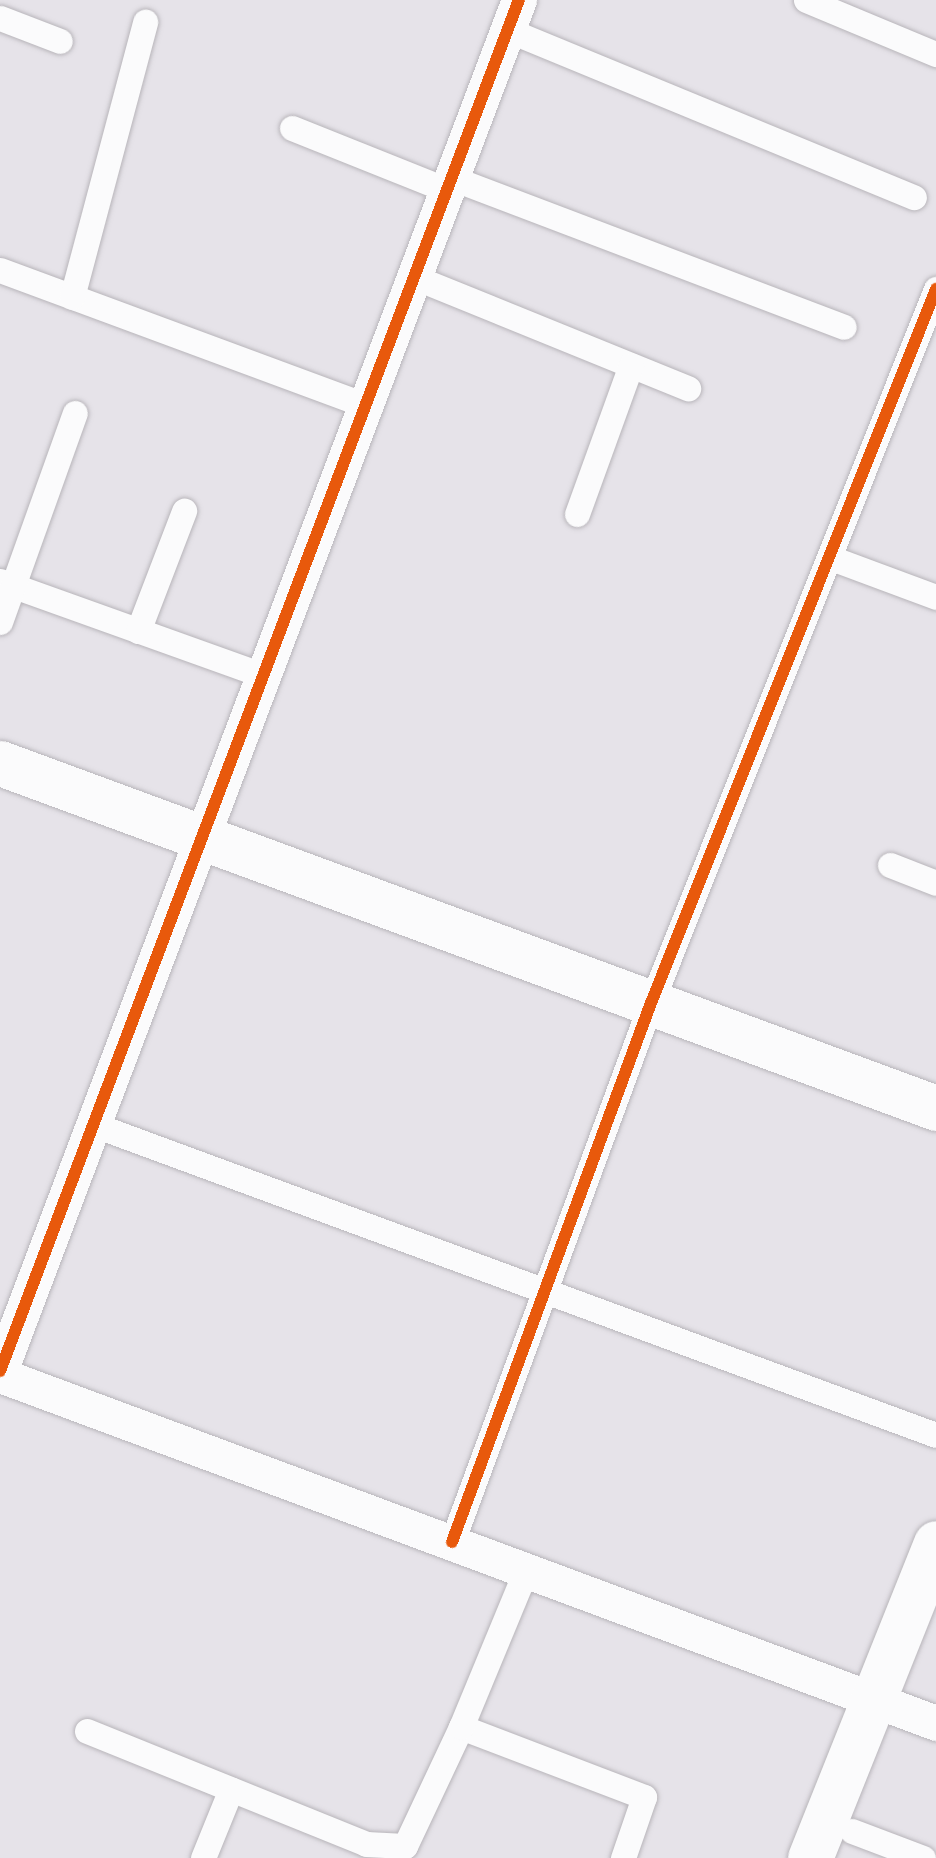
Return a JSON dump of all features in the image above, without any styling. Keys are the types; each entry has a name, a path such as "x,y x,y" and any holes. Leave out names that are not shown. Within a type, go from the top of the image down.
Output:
{"highway":[{"path":"0,763 195,851 646,1017 936,1135"},
{"path":"0,795 195,851"},
{"path":"646,1017 936,1108"},
{"path":"810,1858 903,1711 936,1543"},
{"path":"847,1844 903,1711 936,1619"}],"street":[{"path":"806,0 936,54"},
{"path":"903,1711 0,1373 514,15 914,197"},
{"path":"0,18 60,41"},
{"path":"72,297 145,22"},
{"path":"292,128 844,327"},
{"path":"0,270 365,406"},
{"path":"414,277 688,388"},
{"path":"452,1542 646,1017 936,289"},
{"path":"577,514 631,365"},
{"path":"0,622 6,584 75,412"},
{"path":"138,631 184,511"},
{"path":"831,558 936,597"},
{"path":"6,584 262,676"},
{"path":"890,865 936,882"},
{"path":"92,1124 936,1435"},
{"path":"86,1731 366,1844 405,1846 462,1727 526,1570"},
{"path":"462,1727 644,1797 623,1858"},
{"path":"203,1858 231,1789"},
{"path":"847,1844 924,1858"}],"cycle path":[{"path":"0,1371 519,0"},
{"path":"452,1542 651,1003 936,289"}]}
